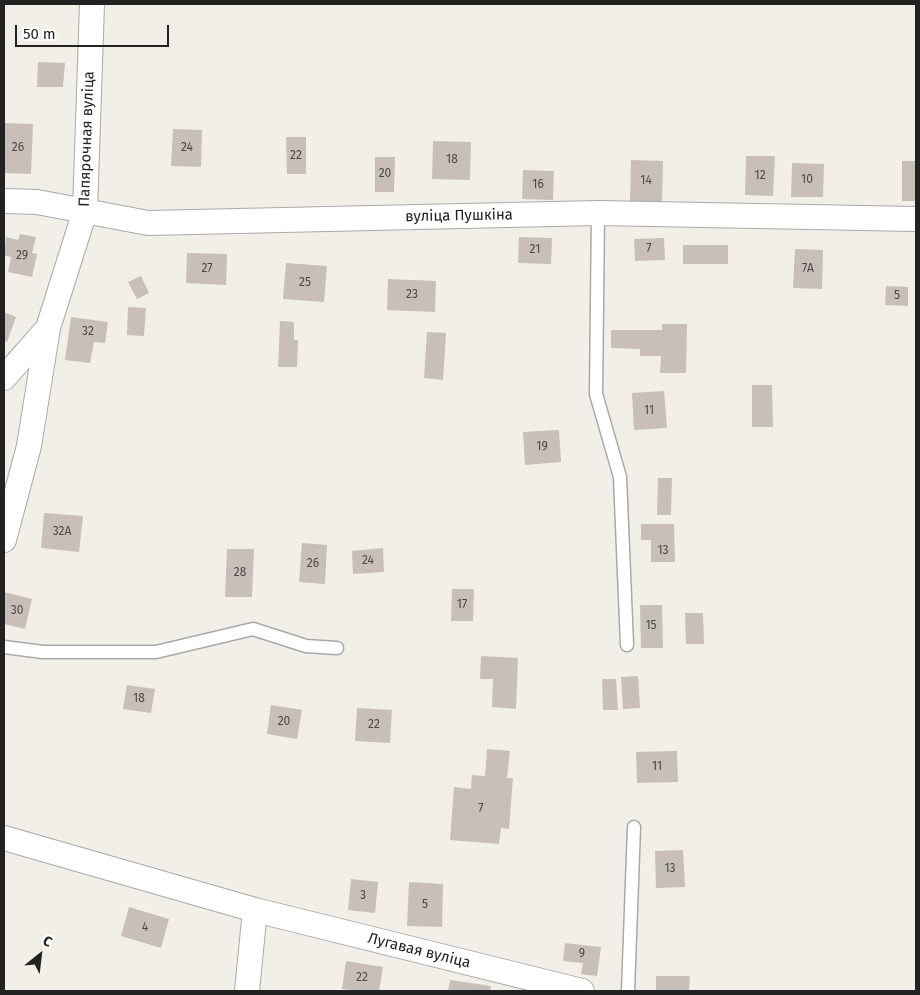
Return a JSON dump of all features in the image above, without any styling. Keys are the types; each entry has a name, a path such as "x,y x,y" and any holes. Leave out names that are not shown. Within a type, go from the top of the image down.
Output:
{"street":[{"name":"Папярочная вуліца","path":"4,540 29,446 48,328 86,211 92,4"},
{"name":"вуліца Пушкіна","path":"4,201 37,202 148,223 598,213 916,218"},
{"name":"Папярочная вуліца","path":"4,378 48,328"},
{"name":"Лугавая вуліца","path":"4,838 255,910 582,991"},
{"path":"247,991 255,910"}],"lane":[{"path":"598,213 596,394 620,477 627,645"},
{"path":"4,646 43,652 156,652 253,629 306,646 337,648"},
{"path":"628,991 634,827"}],"building":[{"path":"38,62 65,63 63,87 37,87"},
{"path":"4,123 33,124 31,174 4,173"},
{"path":"173,129 202,130 201,167 171,166"},
{"path":"286,137 306,137 306,174 287,174"},
{"path":"433,141 471,142 470,180 432,179"},
{"path":"746,156 775,156 773,196 745,195"},
{"path":"375,157 395,157 394,192 375,192"},
{"path":"631,160 663,161 662,202 630,201"},
{"path":"902,161 916,161 916,201 902,201"},
{"path":"792,163 824,164 823,197 791,197"},
{"path":"523,170 554,171 553,200 522,199"},
{"path":"20,234 36,237 32,253 37,254 32,277 8,272 11,257 4,255 6,237 18,240"},
{"path":"519,237 552,238 551,264 518,263"},
{"path":"664,238 665,260 635,261 634,239"},
{"path":"683,245 728,245 728,264 683,264"},
{"path":"795,249 823,250 822,289 793,288"},
{"path":"187,253 227,254 226,285 186,283"},
{"path":"286,263 327,266 324,302 283,299"},
{"path":"141,276 149,293 137,299 128,282"},
{"path":"388,279 436,281 435,312 387,310"},
{"path":"886,286 908,287 908,306 885,305"},
{"path":"128,307 146,308 144,336 127,335"},
{"path":"4,312 16,317 7,342 4,340"},
{"path":"71,317 108,322 105,343 94,342 90,363 65,360"},
{"path":"280,321 294,322 294,340 298,340 297,367 278,367"},
{"path":"662,324 687,324 686,373 660,373 661,356 640,356 640,349 611,348 611,330 662,330"},
{"path":"427,332 446,333 443,380 424,378"},
{"path":"752,385 772,385 773,427 752,427"},
{"path":"664,391 667,428 634,430 632,393"},
{"path":"559,430 561,462 525,465 523,432"},
{"path":"658,478 672,478 671,515 657,515"},
{"path":"44,513 83,516 79,552 41,548"},
{"path":"641,524 674,524 675,562 651,562 651,540 641,540"},
{"path":"302,543 327,545 325,584 299,582"},
{"path":"383,548 384,572 353,574 352,551"},
{"path":"227,549 254,549 252,597 225,597"},
{"path":"452,589 474,589 473,621 451,621"},
{"path":"4,592 32,599 25,629 4,624"},
{"path":"640,605 662,605 663,648 641,648"},
{"path":"685,613 703,613 704,644 686,644"},
{"path":"481,656 518,658 516,709 492,707 493,679 480,679"},
{"path":"638,676 640,708 623,709 621,677"},
{"path":"602,679 616,679 618,710 603,710"},
{"path":"127,685 155,689 151,713 123,709"},
{"path":"271,705 302,710 297,739 267,734"},
{"path":"357,708 392,710 390,743 355,741"},
{"path":"487,749 510,751 507,778 513,778 509,829 501,828 499,844 450,840 454,787 471,789 472,775 485,776"},
{"path":"677,751 678,782 637,783 636,752"},
{"path":"683,850 685,887 656,888 655,851"},
{"path":"351,879 378,882 375,913 348,910"},
{"path":"409,882 443,884 442,927 407,926"},
{"path":"129,907 169,919 161,948 121,936"},
{"path":"565,943 601,947 597,976 581,974 583,963 563,961"},
{"path":"346,961 383,967 379,991 342,989"},
{"path":"656,976 690,976 689,991 656,991"},
{"path":"450,980 491,986 490,991 448,991"}]}
